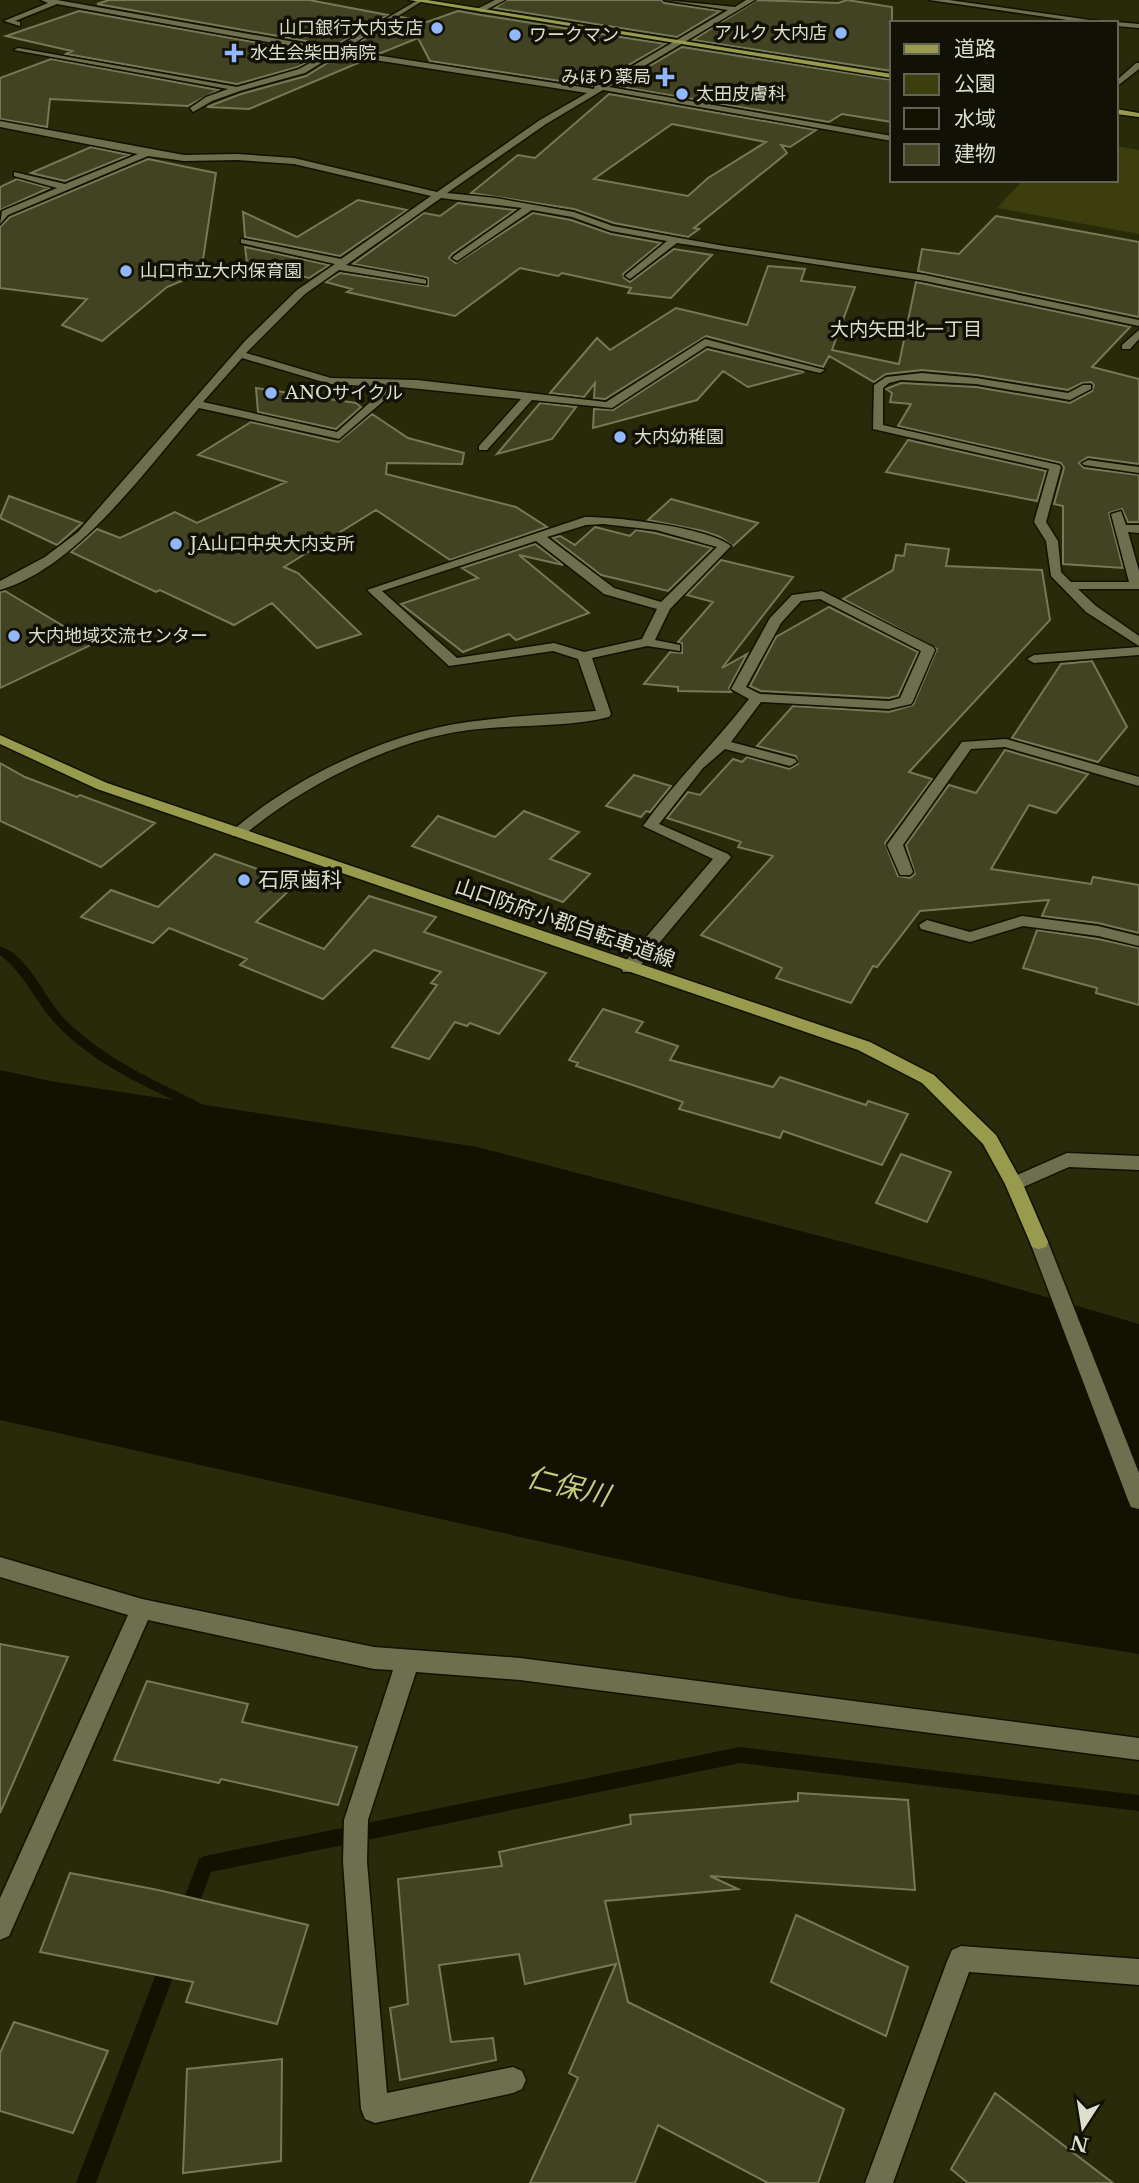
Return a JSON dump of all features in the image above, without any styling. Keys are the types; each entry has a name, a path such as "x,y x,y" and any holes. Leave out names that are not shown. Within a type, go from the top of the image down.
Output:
{"main road":[{"path":"423,1 890,76"},
{"path":"1118,111 1139,115"},
{"name":"山口防府小郡自転車道線","path":"0,739 102,786 864,1046 928,1079 990,1140 1014,1184 1041,1250"}],"street":[{"path":"44,0 332,51 595,89 890,139"},
{"path":"479,10 500,0"},
{"path":"668,0 736,9"},
{"path":"0,586 49,559 82,535 277,313 437,195 595,89 682,43 751,0"},
{"path":"933,0 1092,21"},
{"path":"193,110 209,99 302,71 332,51 423,1"},
{"path":"17,24 8,21 57,2"},
{"path":"1118,24 1139,26"},
{"path":"18,50 237,89"},
{"path":"1118,83 1139,65"},
{"path":"0,124 184,158 251,157 293,161 437,195 530,207 675,240 925,278 1139,323"},
{"path":"0,221 5,213 147,153"},
{"path":"18,174 64,187"},
{"path":"457,258 530,207"},
{"path":"630,276 675,240"},
{"path":"244,241 423,282"},
{"path":"1126,346 1139,332"},
{"path":"239,354 330,381 417,383 608,406 705,342 820,370"},
{"path":"1070,397 979,382 910,377 885,380 878,387 877,427 1055,467 1040,522 1052,541 1055,573 1091,609 1139,642"},
{"path":"197,404 338,436 398,383"},
{"path":"1057,406 1087,387"},
{"path":"483,448 530,396"},
{"path":"1088,463 1139,471"},
{"path":"1068,586 1137,586 1117,514"},
{"path":"647,642 664,607 724,546 690,534 611,520 585,522 373,590 454,663 554,647 584,656 647,642 675,648"},
{"path":"1121,528 1139,529"},
{"path":"538,536 609,592 664,607"},
{"path":"822,594 928,650 906,701 889,705 757,698 738,689 775,621 797,598 822,594"},
{"path":"1034,659 1139,651"},
{"path":"239,833 267,808 377,749 466,726 604,713 584,656"},
{"path":"629,968 723,857 650,826 698,765 722,744 757,698"},
{"path":"905,872 895,845 967,745 1006,743 1139,782"},
{"path":"722,744 790,762"},
{"path":"927,925 970,937 1022,921 1139,941"},
{"path":"1014,1184 1067,1160 1139,1163"},
{"path":"1041,1250 1139,1500"},
{"path":"0,1567 142,1609 374,1658 520,1669 1139,1749"},
{"path":"0,1927 142,1609"},
{"path":"408,1660 356,1820 355,1862 375,2109 513,2080"},
{"path":"880,2183 961,1959 1139,1972"}],"green space":[{"path":"1118,146 1139,150 1139,234 997,208 1021,182 1118,182"}],"water":[{"name":"仁保川","path":"0,1070 50,1081 477,1147 977,1277 1139,1324 1139,1654 792,1598 0,1420"}],"building":[{"path":"109,0 309,0 388,15 334,46 97,4"},
{"path":"507,0 661,0 664,3 720,11 677,37 495,8"},
{"path":"757,0 838,3 847,0 892,7 890,71 693,40"},
{"path":"79,11 320,54 298,67 237,84 66,54 72,51 6,36"},
{"path":"458,11 665,44 592,86 430,61 418,38 381,53 350,48 401,17 427,22"},
{"path":"682,47 890,80 890,122 842,114 829,122 616,86"},
{"path":"337,57 363,61 249,109 207,107 241,94 306,76"},
{"path":"51,59 218,90 188,106 50,99 47,127 0,119 0,78"},
{"path":"609,94 816,130 790,147 781,145 787,153 694,228 699,229 688,237 614,223 574,209 471,193 518,155 535,158","holes":["672,124 766,142 708,178 688,196 594,179"]},
{"path":"91,147 129,155 65,181 31,173"},
{"path":"148,159 216,173 201,273 167,287 102,341 62,325 87,299 0,288 0,227 10,217"},
{"path":"17,179 49,188 0,210 0,187"},
{"path":"358,200 407,210 340,256 245,237 243,212 297,237"},
{"path":"458,203 515,210 452,254 449,258 456,263 533,213 571,220 611,234 661,243 623,274 630,282 674,249 712,255 671,298 628,293 631,288 562,273 558,276 520,268 455,316 347,292 352,289 326,282 340,273 428,286 428,278 353,264 424,213 440,216"},
{"path":"996,216 1139,242 1139,317 918,271 922,249 959,254"},
{"path":"245,247 329,265 309,278 247,263"},
{"path":"768,266 805,269 801,281 855,287 832,350 899,364 916,282 1130,327 1092,367 1139,379 1139,464 1088,457 1079,463 1084,468 1139,475 1139,522 1128,522 1122,509 1109,513 1123,568 1063,564 1063,506 1054,504 1064,468 1061,463 898,426 911,404 890,402 892,393 886,389 901,383 976,387 1070,403 1092,391 1094,385 1091,382 1068,390 976,375 922,370 886,374 874,382 829,356 823,367 706,336 605,399 594,398 595,383 584,397 550,393 597,338 610,350 676,308 747,325"},
{"path":"707,349 804,372 748,387 723,371 697,400 593,428 594,409 613,410"},
{"path":"256,388 356,403 361,407 336,429 258,412"},
{"path":"540,403 576,407 552,439 497,454"},
{"path":"372,414 408,438 464,453 462,464 387,463 386,474 516,507 547,527 450,560 376,510 284,567 298,573 361,634 317,648 272,603 234,625 71,552 97,529 120,538 175,512 197,523 286,482 198,455 251,422 338,442"},
{"path":"908,440 1046,471 1037,501 886,472"},
{"path":"9,496 82,523 57,545 0,518"},
{"path":"671,499 758,523 733,546 720,537 703,531 648,520"},
{"path":"595,527 630,536 636,530 655,533 712,548 668,591 601,575 553,538 560,536 575,545"},
{"path":"535,544 563,565 519,555 589,613 516,640 509,634 463,652 401,604 478,578 462,568"},
{"path":"906,544 949,549 946,566 1042,570 1050,620 909,772 932,779 885,843 898,876 910,878 915,874 906,845 949,785 976,793 1005,750 1088,774 1056,813 1029,805 991,869 1091,884 1093,877 1139,885 1139,933 1098,923 1042,916 1049,900 920,911 877,967 873,966 851,1003 776,978 782,968 701,935 773,856 738,847 741,842 667,818 688,792 700,795 733,759 742,762 747,757 789,769 798,764 796,756 757,746 793,706 889,712 913,705 937,649 843,599 893,570 896,555 904,556"},
{"path":"721,560 793,577 722,668 747,654 729,688 731,692 678,691 678,687 644,684 670,652 682,653 682,643 678,642 713,602 687,595"},
{"path":"5,591 93,644 0,688 0,592"},
{"path":"829,607 918,652 898,696 889,698 761,691 750,686 776,637"},
{"path":"1092,661 1127,727 1098,762 1012,738 1061,664"},
{"path":"0,763 25,777 155,823 101,867 0,821"},
{"path":"634,775 671,786 650,812 646,811 641,817 606,806"},
{"path":"524,811 579,832 550,859 590,874 563,902 412,846 438,816 495,837"},
{"path":"215,854 297,883 256,922 324,949 369,896 436,917 424,932 546,973 499,1034 470,1023 467,1026 455,1022 429,1059 392,1047 437,985 431,983 441,972 374,950 323,999 240,965 247,959 169,928 153,943 81,917 111,890 158,907"},
{"path":"1037,930 1139,948 1139,1005 1096,993 1097,988 1023,968"},
{"path":"603,1009 643,1022 636,1032 678,1046 670,1060 773,1087 780,1077 866,1105 868,1101 908,1114 882,1165 783,1131 780,1138 679,1109 683,1102 576,1066 578,1063 569,1060"},
{"path":"901,1154 951,1172 927,1222 876,1203"},
{"path":"0,1644 68,1657 0,1813"},
{"path":"147,1681 248,1704 242,1722 357,1747 338,1805 221,1779 219,1783 114,1760"},
{"path":"798,1793 908,1800 915,1890 710,1876 738,1889 605,1901 628,2002 844,2109 818,2183 768,2183 658,2125 635,2183 530,2183 578,2078 569,2073 616,1964 525,1984 519,1954 439,1965 451,2042 493,2038 496,2060 400,2080 390,2008 408,2004 398,1879 502,1866 499,1852 631,1824 630,1815 798,1801"},
{"path":"70,1873 158,1890 308,1925 277,2024 186,2002 193,1982 40,1952"},
{"path":"796,1915 908,1967 886,2036 771,1982"},
{"path":"14,2022 108,2051 73,2133 0,2111 0,2053"},
{"path":"282,2059 281,2161 183,2173 187,2069"},
{"path":"995,2093 1113,2183 968,2183 951,2169"}],"waterway":[{"path":"0,950 18,964 59,1020 90,1048 126,1070 202,1109"},
{"path":"187,1914 205,1865 740,1755 1139,1803"},
{"path":"86,2183 170,1961"}],"place":[{"name":"山口銀行大内支店","path":"437,28"},
{"name":"アルク 大内店","path":"841,33"},
{"name":"ワークマン","path":"515,35"},
{"name":"水生会柴田病院","path":"234,53"},
{"name":"みほり薬局","path":"665,77"},
{"name":"太田皮膚科","path":"682,94"},
{"name":"山口市立大内保育園","path":"126,271"},
{"name":"ANOサイクル","path":"271,393"},
{"name":"大内幼稚園","path":"620,437"},
{"name":"JA山口中央大内支所","path":"176,544"},
{"name":"大内地域交流センター","path":"14,636"},
{"name":"石原歯科","path":"244,880"}],"district":[{"name":"大内矢田北一丁目","path":"906,329"}]}
